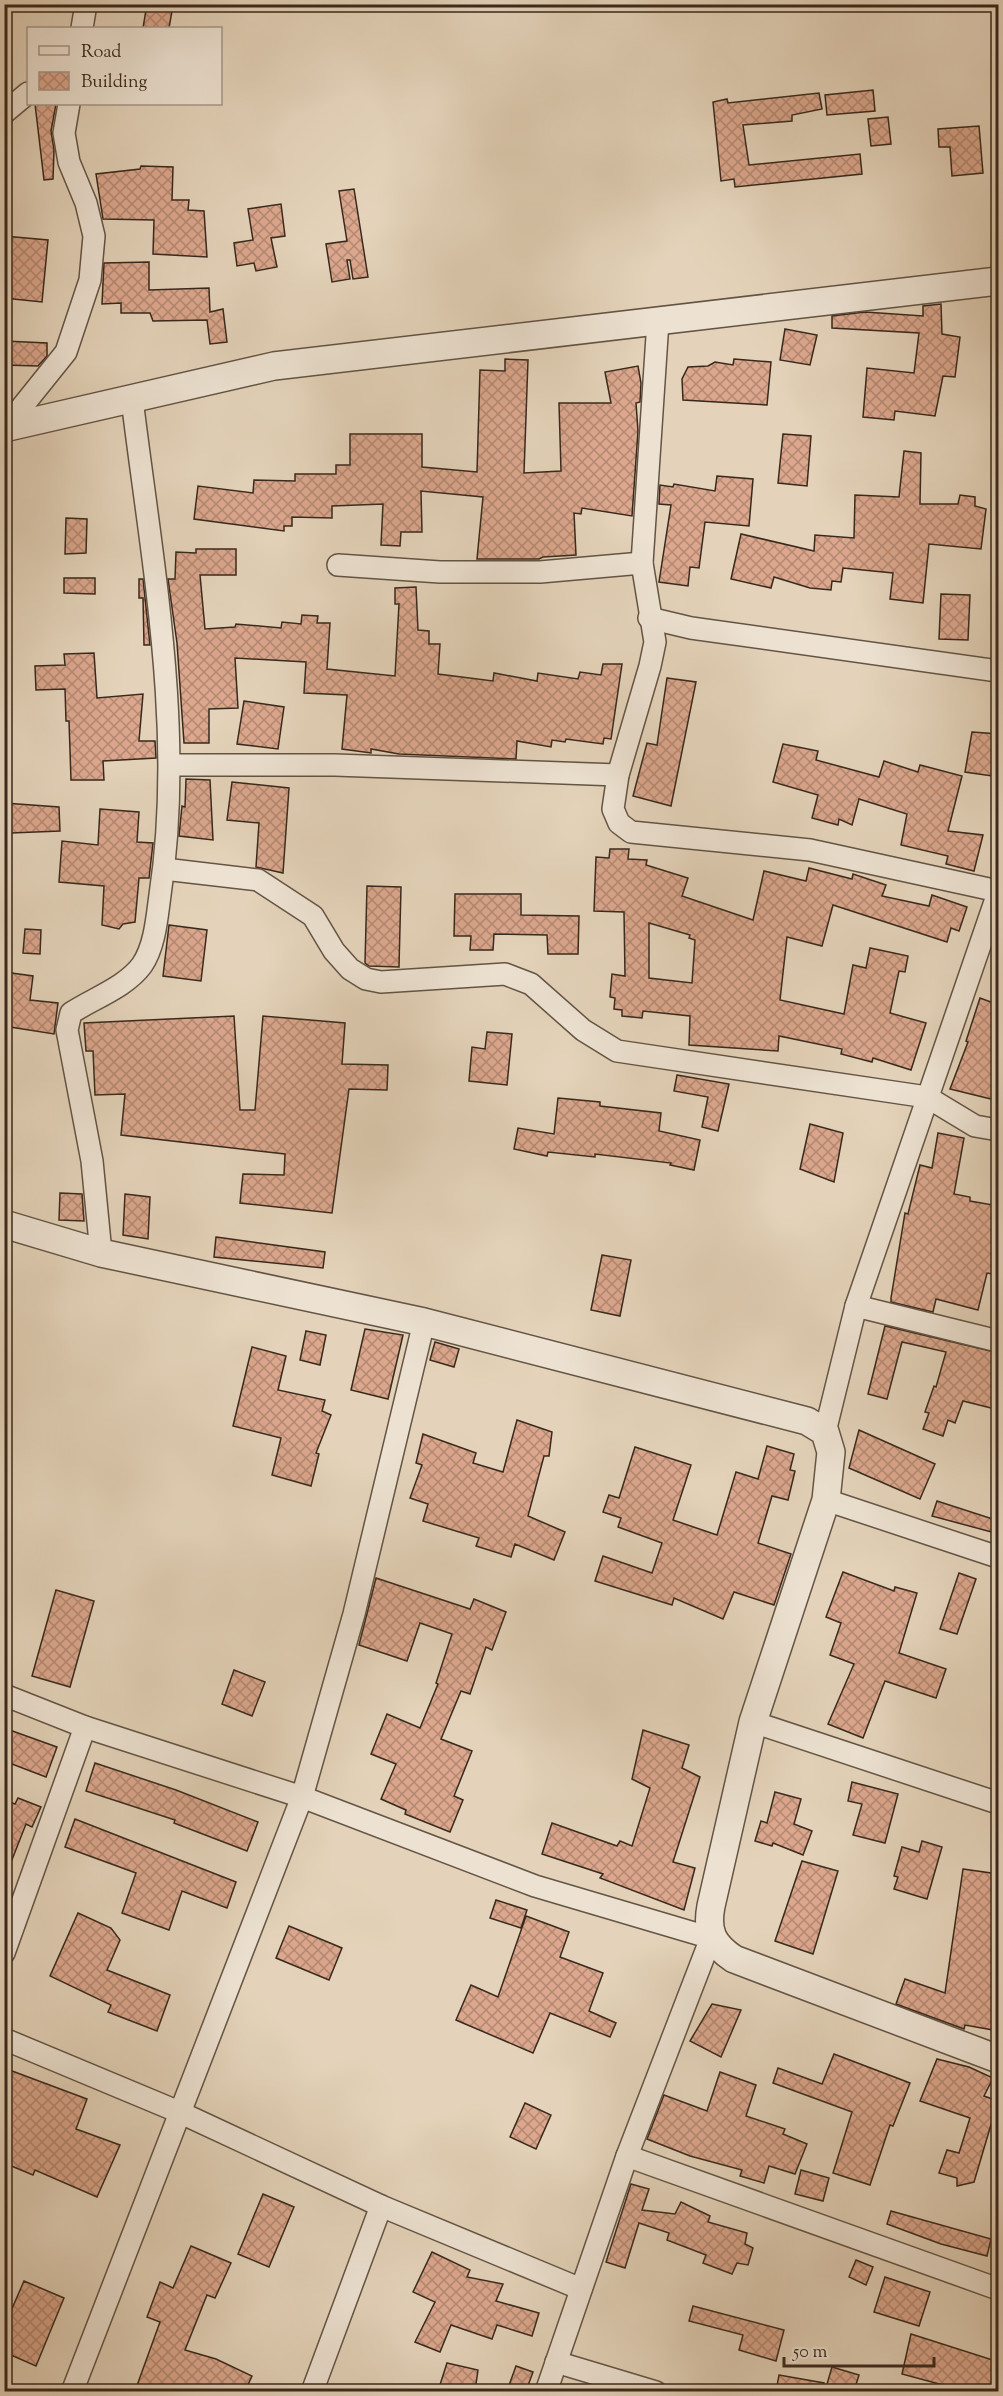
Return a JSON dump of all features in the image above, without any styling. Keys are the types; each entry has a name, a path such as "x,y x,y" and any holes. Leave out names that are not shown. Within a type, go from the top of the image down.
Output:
{"street":[{"path":"82,27 86,4"},
{"path":"4,113 27,94"},
{"path":"5,428 66,352 90,280 94,236 86,203 69,162 64,133 69,105"},
{"path":"5,428 274,366 999,281"},
{"path":"658,321 642,563 649,618 655,642 618,775 613,809 619,823 631,832 810,849 999,892 856,1305 825,1432 831,1452 826,1500 753,1722 708,1921 711,1938 721,1950 734,1959 999,2059"},
{"path":"101,1252 92,1161 68,1030 71,1013 130,978 143,963 155,930 164,869 170,765 164,661 132,399"},
{"path":"338,565 440,572 540,572 642,563"},
{"path":"649,618 691,628 999,671"},
{"path":"170,765 335,765 618,775"},
{"path":"164,869 258,880 313,916 334,951 350,969 366,978 381,982 505,974 531,984 583,1030 617,1051 927,1097 975,1126 999,1130"},
{"path":"4,1224 101,1252 424,1322 807,1420 825,1432"},
{"path":"856,1305 999,1341"},
{"path":"72,2391 302,1797 354,1614 424,1322"},
{"path":"826,1500 999,1557"},
{"path":"4,1695 85,1727 302,1797 535,1886 711,1938"},
{"path":"753,1722 999,1803"},
{"path":"4,1953 85,1727"},
{"path":"546,2391 627,2156 711,1938"},
{"path":"4,2040 179,2112 381,2206 582,2289"},
{"path":"627,2156 999,2289"},
{"path":"312,2391 381,2206"},
{"path":"556,2362 656,2391"}],"building":[{"path":"146,10 172,11 169,27 143,27"},
{"path":"873,90 875,111 827,115 825,95"},
{"path":"819,93 822,109 792,115 792,121 743,125 749,165 860,154 862,174 735,187 734,179 721,181 713,102 727,99 728,103"},
{"path":"35,105 56,105 51,131 54,150 53,179 44,180"},
{"path":"888,117 891,144 871,146 868,119"},
{"path":"979,126 983,173 952,176 950,147 939,147 938,129"},
{"path":"141,166 173,167 172,200 189,200 188,210 204,211 207,257 153,254 154,220 103,219 96,174 140,169"},
{"path":"354,189 368,277 353,279 350,260 347,260 350,279 332,282 326,244 347,241 339,191"},
{"path":"281,204 285,236 271,238 277,267 256,271 254,263 237,266 234,243 253,240 248,209"},
{"path":"4,236 48,240 42,302 4,298"},
{"path":"149,262 149,290 209,288 210,312 223,309 227,342 210,344 207,320 153,321 150,313 121,313 121,303 102,304 104,263"},
{"path":"941,304 942,334 960,337 955,377 943,376 935,416 895,411 894,420 863,417 867,368 914,373 919,333 832,328 832,316 865,312 923,316 923,306"},
{"path":"785,329 817,335 810,365 780,360"},
{"path":"4,341 47,343 47,356 38,366 4,365"},
{"path":"505,359 528,360 524,473 561,471 559,403 611,403 605,372 638,366 641,383 640,402 636,403 638,431 632,516 582,508 581,514 574,513 576,555 539,559 477,559 483,497 421,491 422,532 401,532 400,546 381,545 383,504 332,506 332,518 292,517 292,526 284,526 284,531 194,519 198,486 253,493 254,480 295,481 295,474 336,474 336,465 350,465 350,434 422,434 422,467 477,472 480,370 505,371"},
{"path":"734,359 771,362 767,405 683,400 682,379 688,367 708,366 715,362 733,365"},
{"path":"783,434 811,436 807,486 778,483"},
{"path":"904,451 921,453 920,504 958,504 960,495 975,497 975,506 986,509 981,549 929,544 923,603 890,599 893,573 843,568 841,582 832,581 831,590 810,588 774,577 771,588 731,579 741,534 814,551 815,535 854,538 855,495 899,497"},
{"path":"717,476 753,479 749,526 705,522 699,568 690,567 688,586 659,582 671,505 659,504 660,485 673,487 674,484 715,491"},
{"path":"66,518 87,519 86,553 65,554"},
{"path":"196,549 236,549 236,575 200,575 205,629 235,627 236,624 281,628 282,622 301,624 302,615 318,616 317,623 330,623 327,669 395,676 399,604 395,604 395,588 416,587 418,630 429,631 429,644 440,644 438,674 493,681 494,673 537,681 538,673 578,679 580,672 601,675 603,664 622,664 611,739 604,738 603,744 566,739 565,742 552,740 551,747 517,741 516,759 399,754 371,749 371,753 342,749 347,695 304,693 306,662 235,658 238,708 209,709 209,743 184,743 177,643 168,579 175,579 176,552 196,553"},
{"path":"64,578 95,578 95,594 64,593"},
{"path":"139,579 143,579 150,645 144,645 143,598 139,598"},
{"path":"941,594 970,595 968,640 939,639"},
{"path":"94,653 97,698 143,694 139,741 155,741 156,758 103,761 104,780 71,780 69,721 66,721 65,689 36,690 35,666 65,665 64,654"},
{"path":"667,678 696,682 671,806 633,796 647,743 657,745"},
{"path":"244,701 284,707 278,749 237,744"},
{"path":"972,732 999,734 999,777 965,772"},
{"path":"783,744 818,751 816,760 879,777 884,761 918,772 920,765 962,776 948,831 983,835 974,871 946,864 948,856 901,845 907,814 859,799 852,825 839,819 838,825 812,818 818,795 773,782"},
{"path":"186,779 210,780 213,840 179,836 182,806 185,807"},
{"path":"232,782 289,788 283,873 256,867 259,823 227,820"},
{"path":"4,803 59,807 60,831 11,833 11,830 4,830"},
{"path":"100,809 139,812 137,842 153,843 149,878 139,878 135,922 123,924 119,929 102,925 104,886 59,882 62,841 98,845"},
{"path":"610,849 629,849 628,859 647,860 646,865 688,878 682,896 753,920 764,871 806,881 809,868 852,879 853,874 886,885 882,896 929,906 932,895 967,907 959,931 951,928 947,942 833,905 822,946 787,937 780,1000 844,1014 853,965 866,968 870,948 908,956 905,972 899,971 890,1013 926,1023 911,1070 873,1058 872,1062 841,1054 842,1049 779,1036 778,1051 689,1045 690,1016 643,1011 642,1018 622,1016 622,1010 614,1009 615,998 610,997 612,974 625,976 624,912 594,911 596,857 609,858","holes":["649,923 690,935 689,938 695,940 692,983 649,978"]},
{"path":"367,886 401,887 399,967 369,966 365,963"},
{"path":"455,894 521,894 521,915 579,916 578,954 548,954 547,935 494,934 493,950 470,950 471,936 454,936"},
{"path":"169,925 207,930 201,981 163,976"},
{"path":"25,929 41,930 40,954 23,953"},
{"path":"4,972 33,976 30,1000 58,1003 54,1034 4,1026"},
{"path":"980,998 999,1005 999,1101 950,1089 968,1042 966,1041"},
{"path":"234,1016 240,1110 255,1110 263,1016 345,1023 342,1064 388,1065 387,1090 349,1089 332,1213 240,1203 243,1174 284,1175 285,1154 121,1135 125,1094 95,1095 93,1051 86,1051 84,1023"},
{"path":"487,1032 512,1034 507,1085 469,1081 472,1047 485,1049"},
{"path":"677,1075 729,1084 718,1131 702,1127 708,1097 674,1091"},
{"path":"558,1098 600,1102 600,1106 661,1113 659,1131 700,1140 694,1170 670,1165 671,1163 595,1154 595,1157 548,1152 547,1156 514,1149 518,1128 554,1134"},
{"path":"810,1124 843,1133 834,1182 800,1169"},
{"path":"938,1133 964,1138 954,1194 970,1197 970,1201 999,1206 996,1237 999,1237 999,1275 987,1273 978,1310 936,1299 933,1312 891,1302 905,1213 908,1214 920,1165 932,1168"},
{"path":"60,1193 82,1194 84,1221 59,1220"},
{"path":"125,1194 150,1197 148,1239 123,1235"},
{"path":"216,1237 325,1252 323,1268 214,1257"},
{"path":"602,1255 631,1260 620,1316 591,1310"},
{"path":"885,1326 999,1353 999,1410 963,1401 955,1423 948,1420 943,1436 923,1429 929,1413 925,1412 934,1386 936,1387 946,1352 902,1342 887,1399 868,1394"},
{"path":"365,1329 403,1335 388,1399 351,1390"},
{"path":"306,1331 326,1335 320,1365 300,1360"},
{"path":"435,1342 459,1349 454,1367 430,1360"},
{"path":"252,1347 286,1356 278,1390 325,1400 322,1411 331,1415 316,1453 319,1454 311,1486 272,1475 281,1438 233,1426"},
{"path":"517,1420 552,1432 549,1456 544,1456 528,1516 565,1532 554,1560 515,1544 511,1557 476,1546 479,1538 423,1521 428,1504 410,1498 422,1465 416,1463 423,1434 476,1453 473,1463 503,1472"},
{"path":"859,1430 935,1464 920,1499 849,1468"},
{"path":"767,1446 794,1454 790,1470 795,1471 788,1500 772,1496 758,1543 791,1554 774,1605 734,1592 723,1619 674,1598 672,1605 595,1581 603,1556 652,1573 662,1543 618,1527 621,1518 603,1512 609,1495 619,1498 635,1447 691,1465 673,1520 717,1535 736,1472 758,1479"},
{"path":"937,1501 999,1521 999,1534 932,1516"},
{"path":"843,1572 894,1591 895,1587 917,1593 899,1653 946,1669 936,1698 885,1681 863,1738 828,1724 854,1664 830,1655 841,1623 826,1617"},
{"path":"959,1573 976,1579 957,1634 940,1629"},
{"path":"376,1578 470,1609 474,1599 506,1612 492,1650 486,1647 470,1694 461,1691 441,1739 472,1751 454,1796 463,1800 450,1832 405,1814 406,1810 381,1799 396,1764 371,1754 387,1714 420,1728 438,1684 436,1683 452,1634 420,1623 407,1661 359,1645"},
{"path":"56,1590 94,1601 70,1687 32,1676"},
{"path":"234,1670 265,1682 252,1716 222,1704"},
{"path":"4,1728 57,1747 46,1777 4,1761"},
{"path":"643,1730 689,1745 682,1768 700,1777 673,1862 695,1868 684,1910 600,1878 603,1874 542,1854 552,1823 617,1846 620,1841 632,1846 650,1788 632,1779"},
{"path":"95,1763 176,1790 258,1822 247,1851 174,1823 175,1820 86,1791"},
{"path":"852,1782 898,1794 885,1843 853,1835 862,1804 848,1801"},
{"path":"775,1792 801,1799 794,1824 812,1831 803,1855 773,1843 772,1846 755,1841 761,1821 767,1823"},
{"path":"18,1798 41,1807 32,1827 26,1824 6,1875 4,1800 15,1804"},
{"path":"75,1819 236,1882 227,1908 182,1891 169,1930 122,1913 136,1873 65,1847"},
{"path":"922,1841 942,1847 927,1899 894,1889 898,1877 894,1876 902,1847 919,1852"},
{"path":"802,1861 838,1871 813,1954 775,1941"},
{"path":"963,1869 998,1874 996,1890 999,1891 999,2031 965,2025 964,2029 896,2004 905,1979 945,1993"},
{"path":"496,1900 527,1910 521,1928 490,1918"},
{"path":"78,1913 111,1928 120,1940 107,1970 170,1995 157,2031 108,2012 111,2005 50,1976"},
{"path":"526,1916 569,1932 560,1957 603,1973 589,2011 616,2023 610,2037 550,2013 533,2053 456,2020 471,1985 498,1997"},
{"path":"289,1926 342,1948 329,1980 276,1958"},
{"path":"712,2004 741,2010 721,2057 690,2041"},
{"path":"834,2054 910,2083 893,2126 890,2125 870,2185 833,2173 852,2112 773,2083 778,2068 822,2084"},
{"path":"937,2059 969,2067 993,2078 984,2096 998,2101 974,2182 957,2186 957,2178 939,2173 947,2150 959,2153 970,2118 920,2101"},
{"path":"4,2068 87,2099 76,2129 120,2145 97,2197 35,2170 33,2175 4,2163"},
{"path":"720,2072 756,2085 746,2116 785,2129 783,2134 807,2144 795,2174 769,2166 764,2183 740,2176 742,2170 690,2156 647,2139 664,2095 707,2111"},
{"path":"525,2103 551,2115 536,2149 510,2137"},
{"path":"801,2170 829,2178 823,2201 795,2194"},
{"path":"631,2184 649,2189 642,2210 675,2214 681,2202 710,2216 708,2222 747,2233 745,2244 753,2248 748,2265 737,2263 732,2274 703,2263 706,2255 667,2240 669,2233 639,2223 625,2268 606,2262"},
{"path":"263,2194 294,2207 269,2267 238,2254"},
{"path":"891,2211 991,2239 987,2256 941,2244 887,2224"},
{"path":"191,2246 231,2263 215,2298 207,2295 185,2350 216,2359 252,2376 245,2391 135,2391 160,2322 147,2317 160,2282 173,2288"},
{"path":"432,2252 470,2270 467,2277 503,2284 496,2301 539,2313 532,2336 497,2325 492,2339 451,2325 440,2352 415,2342 435,2302 413,2292"},
{"path":"856,2260 873,2267 866,2285 849,2277"},
{"path":"885,2277 930,2292 919,2326 874,2312"},
{"path":"24,2281 64,2298 36,2366 4,2352 4,2327"},
{"path":"693,2306 784,2330 776,2361 739,2350 743,2335 689,2321"},
{"path":"911,2334 999,2362 999,2373 993,2391 965,2391 902,2374"},
{"path":"447,2363 478,2370 475,2391 438,2391"},
{"path":"516,2366 533,2372 526,2391 507,2391"},
{"path":"832,2367 859,2375 854,2391 825,2391"},
{"path":"779,2375 824,2383 824,2391 776,2391"}]}
